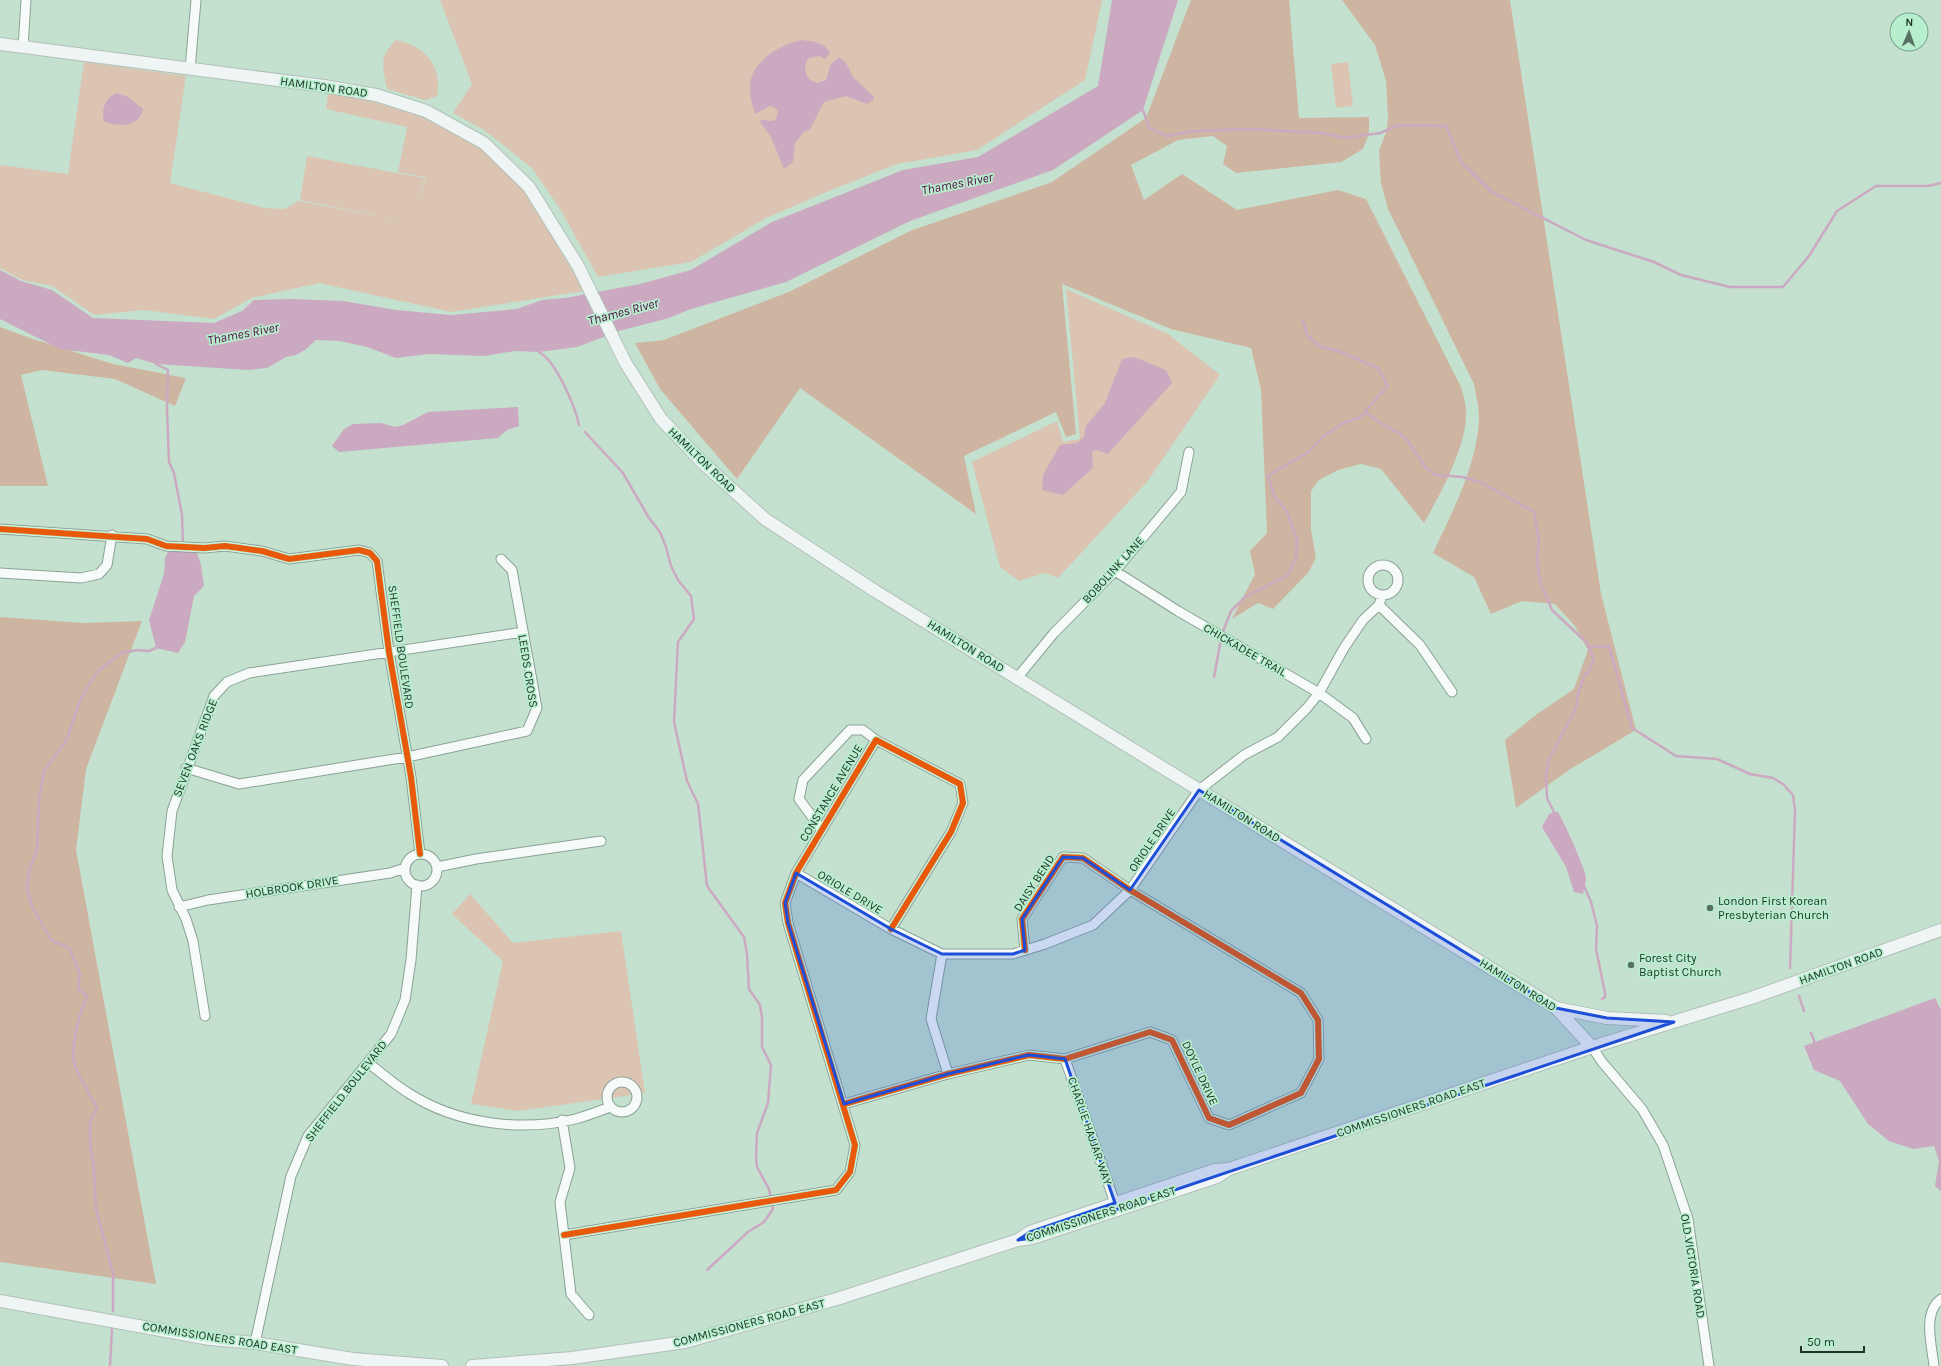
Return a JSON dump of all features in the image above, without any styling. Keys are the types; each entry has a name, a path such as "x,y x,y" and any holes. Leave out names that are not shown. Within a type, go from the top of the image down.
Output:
{"main road":[{"name":"HAMILTON ROAD","path":"0,44 324,86 370,94 426,111 484,143 529,187 578,266 617,348 644,395 661,419 703,463 765,519 866,585 1556,1008 1592,1047 1751,998 1941,930"},
{"path":"1556,1008 1607,1018 1674,1022"},
{"name":"COMMISSIONERS ROAD EAST","path":"1018,1240 1030,1232 1115,1203 1215,1170 1229,1169 1592,1047"},
{"name":"COMMISSIONERS ROAD EAST","path":"472,1366 572,1358 686,1342 840,1298 1018,1240 1032,1238 1217,1177 1229,1169"},
{"name":"COMMISSIONERS ROAD EAST","path":"0,1301 210,1339 255,1343 353,1359 442,1366"}],"street":[{"path":"23,47 26,0"},
{"path":"190,69 196,0"},
{"name":"BOBOLINK LANE","path":"1017,678 1054,633 1115,571 1181,492 1189,452"},
{"name":"SHEFFIELD BOULEVARD","path":"0,529 112,535 147,539 166,546 204,548 225,546 262,551 289,559 359,550 370,553 377,561 381,578 389,652 411,777 420,854"},
{"path":"0,573 81,578 98,574 107,565 112,535"},
{"name":"LEEDS CROSS","path":"407,757 527,731 537,708 522,632 512,570 501,559"},
{"name":"CHICKADEE TRAIL","path":"1115,571 1319,693 1353,718 1366,739"},
{"path":"1382,595 1379,605 1420,645 1452,692"},
{"name":"ORIOLE DRIVE","path":"796,873 891,929 942,954 1013,954 1045,944 1093,925 1130,890 1199,790 1244,755 1278,737 1307,708 1319,693 1344,648 1363,620 1379,605"},
{"name":"SEVEN OAKS RIDGE","path":"205,1016 193,941 186,919 172,890 167,856 172,811 186,768 214,696 227,682 249,673 522,632"},
{"path":"822,830 799,799 803,780 850,730 863,730 876,740"},
{"name":"CONSTANCE AVENUE","path":"564,1235 836,1190 850,1172 855,1145 844,1104 788,923 785,903 796,873 876,740 960,784 963,803 951,832 891,929"},
{"path":"186,768 239,784 407,757"},
{"path":"437,867 476,859 601,841"},
{"path":"420,854 433,859 437,867 436,876 430,883 417,885 409,881 405,868 412,857 420,854"},
{"name":"DAISY BEND","path":"1025,950 1022,919 1063,857 1083,858 1130,890"},
{"name":"HOLBROOK DRIVE","path":"179,907 208,900 390,873 405,868"},
{"name":"SHEFFIELD BOULEVARD","path":"255,1343 291,1176 308,1136 391,1034 405,1000 411,960 417,885"},
{"name":"DOYLE DRIVE","path":"844,1104 948,1074 1029,1055 1065,1059 1150,1032 1172,1040 1209,1118 1229,1125 1301,1093 1319,1059 1318,1020 1301,993 1130,890"},
{"path":"942,954 931,1019 948,1074"},
{"name":"OLD VICTORIA ROAD","path":"1592,1047 1602,1062 1642,1109 1663,1145 1688,1219 1709,1366"},
{"name":"CHARLIE HAJJAR WAY","path":"1065,1059 1115,1203"},
{"path":"368,1063 409,1094 451,1114 502,1124 537,1124 575,1119 610,1107"},
{"path":"562,1120 570,1168 560,1202 571,1294 589,1315"},
{"path":"1934,1366 1930,1316 1936,1302 1941,1299"}],"highlighted area":[{"path":"1199,790 1556,1008 1607,1018 1674,1022 1032,1238 1018,1240 1030,1232 1115,1203 1065,1059 1029,1055 948,1074 844,1104 788,923 785,903 796,873 891,929 942,954 1013,954 1025,950 1022,919 1063,857 1083,858 1130,890"}],"shaded area":[{"path":"440,0 1102,1 1085,80 977,150 897,164 766,218 691,262 598,277 560,209 532,168 484,130 453,113 472,84"},
{"path":"1191,0 1289,0 1299,118 1369,117 1369,134 1363,149 1341,162 1236,173 1223,164 1227,146 1213,136 1178,140 1131,165 1144,200 1182,174 1237,210 1338,190 1366,199 1461,387 1466,405 1463,438 1458,454 1445,484 1424,523 1381,469 1361,464 1338,470 1319,480 1311,491 1311,530 1316,558 1308,573 1273,609 1258,603 1232,619 1255,574 1250,551 1267,533 1261,390 1251,348 1171,329 1062,284 1076,434 1066,437 1056,412 964,456 976,514 800,388 737,479 660,389 635,343 664,340 789,292 910,231 1052,182 1146,118"},
{"path":"1342,0 1510,0 1601,594 1636,730 1569,770 1516,808 1505,740 1537,714 1574,689 1588,650 1575,626 1555,604 1522,601 1491,614 1474,577 1433,553 1463,487 1474,453 1479,418 1477,401 1474,384 1388,209 1381,183 1379,151 1387,130 1388,117 1386,81 1375,45"},
{"path":"396,40 415,47 430,59 437,75 437,96 425,100 387,89 383,68 384,57 390,46"},
{"path":"84,62 186,76 170,183 264,208 284,209 299,201 416,223 300,200 307,156 424,178 419,209 425,177 398,172 407,127 326,109 328,93 374,102 423,117 481,149 525,190 584,291 451,312 319,283 252,298 214,319 144,310 94,315 52,286 22,280 0,268 0,165 68,174"},
{"path":"1348,62 1353,106 1336,108 1331,64"},
{"path":"1066,289 1168,334 1220,375 1147,482 1058,578 1045,573 1019,581 1000,567 972,462 1057,421 1063,442 1080,439"},
{"path":"0,327 113,364 186,378 175,406 115,379 42,370 21,375 48,486 0,486"},
{"path":"0,617 83,623 142,621 86,769 76,850 156,1284 0,1262"},
{"path":"470,894 513,943 621,931 645,1093 518,1111 471,1104 503,961 452,914"}],"water":[{"name":"Thames River","path":"1112,0 1178,0 1143,110 1053,170 910,221 786,282 691,309 669,318 619,331 577,347 539,352 515,351 484,356 429,354 396,358 367,347 340,341 316,340 305,350 296,355 286,357 267,368 248,370 156,364 136,358 128,363 109,355 60,349 0,319 0,270 21,281 52,290 93,318 214,323 242,311 254,300 292,299 343,301 396,310 451,315 517,309 542,300 565,298 640,284 691,270 772,222 903,170 978,157 1098,86"},
{"path":"801,40 822,44 830,53 825,59 820,56 809,58 805,69 810,80 817,83 826,80 831,64 839,57 846,63 853,77 874,97 873,100 867,104 846,96 824,102 810,129 804,132 795,143 793,162 784,169 771,137 760,122 761,120 772,121 776,119 778,111 770,106 755,114 751,97 750,83 754,72 764,59 778,49"},
{"path":"117,93 128,97 143,109 136,121 122,125 104,121 103,113 105,104 109,98"},
{"path":"1134,357 1166,370 1172,383 1108,454 1096,450 1092,452 1093,468 1063,495 1042,490 1043,475 1060,445 1077,443 1084,437 1086,426 1105,403 1122,359"},
{"path":"518,407 519,426 507,430 498,438 339,452 332,446 344,429 353,424 381,423 395,427 403,425 428,412"},
{"path":"171,546 196,549 201,565 204,586 194,596 185,642 178,653 156,648 149,620 164,574 165,558"},
{"path":"1558,812 1561,817 1585,873 1586,878 1583,894 1574,892 1566,867 1542,827 1549,814"},
{"path":"1935,998 1941,1010 1941,1191 1935,1186 1939,1161 1934,1146 1913,1149 1889,1141 1868,1124 1840,1081 1814,1070 1804,1046"}],"waterway":[{"path":"1143,110 1149,128 1167,136 1195,131 1250,129 1321,133 1346,138 1380,133 1399,125 1446,126 1461,162 1492,192 1586,240 1654,262 1681,275 1730,287 1783,287 1809,256 1837,211 1876,186 1928,186 1941,183"},
{"path":"1222,634 1231,611 1245,597 1288,575 1296,557 1297,540 1287,512 1275,497 1268,476 1308,452 1323,437 1341,424 1360,417 1388,386 1378,368 1341,352 1319,346 1307,335 1303,320"},
{"path":"539,352 552,365 558,374 569,396 579,425"},
{"path":"156,364 168,370 167,409 169,462 174,473 182,515 183,544"},
{"path":"1366,412 1379,422 1399,433 1408,441 1425,467 1436,475 1463,477 1482,483 1534,512 1539,540 1537,558 1540,582 1552,610 1587,643 1594,659 1588,673 1585,674 1578,694 1576,708 1549,759 1546,777 1547,798 1554,812"},
{"path":"585,432 623,473 649,518 660,532 671,566 678,580 691,596 694,619 678,642 674,722 687,781 698,804 707,886 744,937 747,954 749,989 760,1005 762,1018 762,1047 771,1065 768,1103 757,1133 756,1156 757,1167 769,1189 773,1209 764,1222 748,1232 707,1270"},
{"path":"1214,677 1221,639"},
{"path":"1588,647 1609,646 1632,728 1676,756 1717,759 1750,774 1773,778 1783,784 1793,795 1795,810 1790,968"},
{"path":"113,1311 113,1273 96,1209 94,1169 90,1142 90,1121 97,1108 75,1066 73,1050 81,1011 87,996 78,989 80,974 69,948 51,940 33,908 27,890 29,871 37,850 39,799 44,771 66,741 80,701 96,673 121,653 137,650 149,651 156,648"},
{"path":"1584,886 1591,902 1597,926 1596,949 1605,993 1605,997 1602,999"},
{"path":"1799,996 1804,1011"},
{"path":"1811,1033 1815,1043"},
{"path":"110,1366 112,1329"}],"cycle path":[{"path":"0,529 147,539 166,546 204,548 225,546 262,551 289,559 359,550 370,553 377,561 389,652 411,777 420,854"},
{"path":"564,1235 836,1190 850,1172 855,1145 788,923 785,903 796,873 876,740 960,784 963,803 951,832 891,929"},
{"path":"844,1104 948,1074 1029,1055 1065,1059 1150,1032 1172,1040 1209,1118 1229,1125 1301,1093 1319,1059 1318,1020 1301,993 1130,890 1083,858 1063,857 1022,919 1025,950"}],"place":[{"name":"London First Korean Presbyterian Church","path":"1710,908"},
{"name":"Forest City Baptist Church","path":"1631,965"}]}
